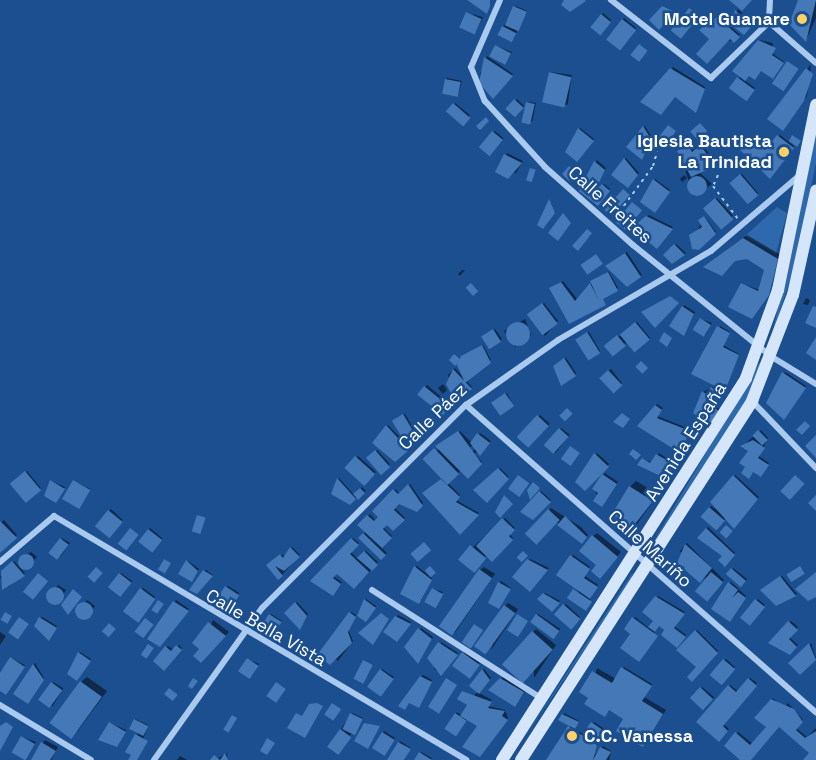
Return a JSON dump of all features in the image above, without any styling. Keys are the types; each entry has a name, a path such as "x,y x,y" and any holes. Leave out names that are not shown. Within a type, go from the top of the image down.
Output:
{"main road":[{"name":"Avenida España","path":"502,760 730,408 760,343 803,172 816,105"},
{"name":"Avenida España","path":"521,760 752,401 772,357 793,295 816,191"}],"street":[{"name":"Calle Freites","path":"500,0 474,57 475,86 545,167 609,225 669,276 760,343 772,357 816,384"},
{"path":"611,0 711,78 769,22 770,0"},
{"path":"769,22 816,63"},
{"name":"Calle Páez","path":"154,760 243,632 466,405 558,340 669,276 744,226 803,172"},
{"path":"752,401 816,468"},
{"name":"Calle Mariño","path":"466,405 635,557 816,713"},
{"name":"Calle Bella Vista","path":"0,562 54,516 243,632 466,760"},
{"path":"372,590 542,699"},
{"path":"0,705 92,760"}],"path":[{"path":"609,225 653,166 657,152"},
{"path":"718,174 714,189 744,226"}],"shaded area":[{"path":"816,135 816,163 794,269 772,334"},
{"path":"777,207 787,213 776,254 745,236"},
{"path":"762,362 748,399 648,551 759,363"},
{"path":"633,572 631,582 509,760 528,732"}],"building":[{"path":"467,0 490,0 487,14"},
{"path":"564,0 586,1 570,12 561,5"},
{"path":"729,0 752,0 742,11"},
{"name":"Motel Guanare","path":"798,0 816,0 806,42 789,24"},
{"path":"513,6 527,12 519,31 505,25"},
{"path":"662,6 675,12 659,30 649,20"},
{"path":"689,8 699,16 681,39 671,31"},
{"path":"735,10 752,26 744,35 730,24"},
{"path":"466,12 482,19 475,34 459,28"},
{"path":"601,14 611,22 600,35 590,27"},
{"path":"717,17 740,37 734,43 730,39 707,64 696,54 709,39 699,30"},
{"path":"622,19 636,30 620,51 606,39"},
{"path":"502,26 516,33 512,42 497,35"},
{"path":"758,40 776,48 772,55 784,63 773,79 761,71 755,80 749,76 745,81 732,71"},
{"path":"639,44 648,51 639,62 630,55"},
{"path":"495,45 511,53 505,65 489,57"},
{"path":"484,57 513,76 493,99 479,83"},
{"path":"787,61 799,69 784,91 772,83"},
{"path":"670,68 705,89 696,113 675,97 661,115 640,102"},
{"path":"806,68 813,74 804,101 783,131 767,119"},
{"path":"549,72 571,77 564,107 542,102"},
{"path":"737,77 755,90 747,101 729,88"},
{"path":"445,79 461,82 458,97 442,94"},
{"path":"514,99 524,108 515,117 505,109"},
{"path":"526,102 535,104 530,124 521,122"},
{"path":"453,103 470,118 463,126 446,111"},
{"path":"486,117 489,121 480,130 476,126"},
{"path":"700,123 707,131 697,140 690,132"},
{"path":"668,125 676,131 663,148 655,142"},
{"path":"643,126 651,139 642,160 626,147"},
{"path":"578,128 594,141 577,162 565,152"},
{"path":"492,131 503,140 490,156 479,147"},
{"path":"777,135 794,148 770,179 740,150 750,137 765,150"},
{"path":"792,135 801,141 797,147 789,141"},
{"path":"688,145 692,152 700,145 716,166 691,177 677,151"},
{"path":"504,154 522,163 508,179 495,172"},
{"path":"624,158 638,175 628,188 611,175"},
{"path":"594,161 605,170 595,191 602,184 610,191 598,206 579,191"},
{"path":"569,166 575,172 569,181 562,174"},
{"path":"530,168 536,170 532,182 526,180"},
{"path":"740,174 758,195 748,204 729,183"},
{"path":"697,176 704,179 707,186 704,193 697,196 690,193 687,186 690,179"},
{"path":"653,179 670,192 655,213 640,202"},
{"path":"623,189 630,195 611,216 605,210"},
{"path":"715,198 733,219 721,230 703,208"},
{"path":"549,199 555,213 543,229 537,225"},
{"path":"632,202 642,210 626,230 616,222"},
{"path":"563,213 571,223 558,241 548,233"},
{"path":"646,216 673,229 657,249 639,234 641,226 634,234 629,230"},
{"path":"704,216 716,234 699,250 692,249 689,235 702,227 698,220"},
{"path":"587,229 592,233 578,251 572,246"},
{"path":"743,238 778,259 769,295 752,319 728,307 741,283 758,291 764,270 747,259 735,261 722,276 703,267"},
{"path":"674,244 685,255 672,264 663,255"},
{"path":"625,253 641,277 627,287 605,266"},
{"path":"596,254 603,264 587,275 580,265"},
{"path":"608,272 618,291 603,299 606,305 569,324 549,288 561,282 575,301 590,283 599,301 590,281"},
{"path":"471,283 478,291 473,296 466,288"},
{"path":"670,296 679,303 655,328 641,312"},
{"path":"542,303 558,324 542,335 527,314"},
{"path":"682,306 694,314 684,336 669,326"},
{"path":"813,306 816,307 816,328 805,323"},
{"path":"700,318 711,325 704,337 693,330"},
{"path":"518,322 527,325 530,334 527,343 518,346 509,343 506,334 509,325"},
{"path":"635,322 650,340 634,352 620,335"},
{"path":"717,326 730,333 723,347 739,355 725,391 691,374"},
{"path":"493,329 501,342 489,349 481,336"},
{"path":"587,332 600,353 588,361 575,339"},
{"path":"664,332 672,338 667,347 659,341"},
{"path":"617,335 626,346 613,357 604,346"},
{"path":"816,337 816,360 806,353"},
{"path":"482,345 491,363 465,383 457,365 461,356"},
{"path":"454,354 461,360 455,366 449,360"},
{"path":"564,358 576,376 561,386 553,366"},
{"path":"641,361 648,368 642,374 635,367"},
{"path":"453,369 472,389 456,403 446,384"},
{"path":"608,370 622,385 614,394 599,378"},
{"path":"782,372 806,388 784,420 766,403"},
{"path":"424,386 450,407 443,415 417,395"},
{"path":"711,387 720,394 712,406 719,411 710,424 693,413 702,391 706,394"},
{"path":"505,393 514,406 500,416 491,403"},
{"path":"655,405 662,410 657,418 690,431 680,453 637,426"},
{"path":"567,408 573,414 565,421 559,416"},
{"path":"622,413 630,419 623,428 613,422"},
{"path":"403,414 415,434 404,440 392,421"},
{"path":"537,415 549,426 528,448 517,437"},
{"path":"805,421 810,426 802,435 796,430"},
{"path":"386,425 409,450 395,462 372,443"},
{"path":"559,428 569,437 553,454 544,445"},
{"path":"758,430 768,440 762,446 752,436"},
{"path":"458,431 482,464 468,479 435,446"},
{"path":"477,433 490,443 480,456 470,443"},
{"path":"816,435 816,458 805,446"},
{"path":"753,440 765,448 758,458 769,465 761,477 753,472 749,479 741,473 745,467 739,463 748,451 740,446"},
{"path":"570,446 580,453 571,466 561,459"},
{"path":"434,448 459,474 447,485 422,459"},
{"path":"633,449 641,455 636,460 629,454"},
{"path":"375,450 390,467 381,475 366,458"},
{"path":"594,453 609,467 585,491 575,482"},
{"path":"656,454 675,465 667,479 637,465 642,458 650,463"},
{"path":"355,456 375,474 364,486 344,468"},
{"path":"498,468 509,479 487,503 473,490"},
{"path":"25,471 41,490 26,503 10,484"},
{"path":"602,474 617,484 602,507 593,501 598,493 592,489"},
{"path":"518,475 529,483 519,497 508,489"},
{"path":"733,475 758,499 734,529 710,502"},
{"path":"795,475 805,484 790,500 780,491"},
{"path":"337,478 356,499 350,505 331,494"},
{"path":"441,479 460,497 456,502 479,515 460,535 422,493"},
{"path":"50,480 65,489 56,503 44,496"},
{"path":"73,480 90,490 79,509 62,499"},
{"path":"533,482 540,488 530,500 527,490"},
{"path":"408,484 423,506 417,512 399,504 394,510 405,520 393,531 387,525 383,529 392,538 382,548 357,525 367,515 374,521 378,517 372,511 393,489 398,494"},
{"path":"629,486 653,501 625,537 612,524 616,517 612,514"},
{"path":"360,488 365,493 358,500 353,494"},
{"path":"539,491 551,502 533,520 520,512"},
{"path":"504,495 513,504 500,518 495,512"},
{"path":"816,495 816,511 808,503"},
{"path":"709,507 725,521 716,531 700,517"},
{"path":"548,509 560,520 537,545 525,534"},
{"path":"108,510 123,522 110,538 95,526"},
{"path":"197,515 206,518 200,534 192,531"},
{"path":"565,516 587,537 582,544 557,525"},
{"path":"502,518 515,530 509,536 513,540 492,562 476,546"},
{"path":"0,521 17,538 0,553"},
{"path":"726,525 733,531 726,538 719,533"},
{"path":"130,528 139,535 126,551 118,544"},
{"path":"706,528 735,555 725,567 718,560 722,556 697,538"},
{"path":"148,529 162,540 152,553 138,542"},
{"path":"363,533 386,555 381,560 358,538"},
{"path":"592,535 618,557 600,579 591,571 596,565 579,551"},
{"path":"60,538 69,545 57,560 48,553"},
{"path":"351,538 359,545 350,554 369,572 354,589 337,574 333,578 341,584 333,596 310,581"},
{"path":"424,542 431,550 418,562 410,554"},
{"path":"685,544 712,568 700,583 677,563"},
{"path":"470,545 486,558 474,573 458,560"},
{"path":"290,547 300,557 284,571 275,566 283,576 278,580 266,565 280,554 283,558"},
{"path":"364,551 378,565 372,571 357,558"},
{"path":"523,551 528,556 522,562 517,557"},
{"path":"26,554 32,556 34,562 32,568 26,570 20,568 18,562 20,556"},
{"path":"570,555 590,569 584,578 598,587 590,599 556,575"},
{"path":"164,559 171,563 165,573 158,569"},
{"path":"527,559 548,570 530,592 512,577"},
{"path":"186,560 198,571 192,582 178,574"},
{"path":"12,561 25,576 2,590 1,571"},
{"path":"414,566 432,580 419,604 400,594"},
{"path":"430,566 436,573 431,577 425,571"},
{"path":"800,566 805,574 791,582 786,574"},
{"path":"96,567 103,573 94,583 87,577"},
{"path":"731,568 746,581 741,587 726,574"},
{"path":"479,569 492,578 452,636 439,626"},
{"path":"203,570 213,576 197,594 189,590"},
{"path":"711,572 723,582 707,601 695,591"},
{"path":"816,572 816,597 808,601 795,589"},
{"path":"38,573 48,581 33,600 23,592"},
{"path":"119,573 132,583 121,597 108,587"},
{"path":"780,576 796,596 776,606 760,590"},
{"path":"498,582 511,589 499,609 488,603"},
{"path":"728,582 738,590 732,598 738,592 746,598 730,622 711,609"},
{"path":"225,586 239,595 231,609 216,599"},
{"path":"55,587 61,590 64,596 61,602 55,605 49,602 46,596 49,590"},
{"path":"140,588 155,599 138,623 123,611"},
{"path":"432,588 443,594 436,608 424,602"},
{"path":"73,589 82,597 68,615 61,605"},
{"path":"573,589 592,602 586,611 567,598"},
{"path":"543,593 560,603 552,612 537,599"},
{"path":"655,596 685,614 674,628 686,637 677,648 661,635 664,630 659,626 655,632 648,627 653,621 642,612"},
{"path":"364,599 376,608 366,622 357,616"},
{"path":"755,599 765,607 750,626 740,618"},
{"path":"158,600 164,604 157,614 151,610"},
{"path":"173,601 189,611 160,647 147,639"},
{"path":"84,602 90,605 93,611 90,617 84,620 78,617 75,611 78,605"},
{"path":"295,602 307,616 300,630 284,613"},
{"path":"563,604 580,619 571,630 554,615"},
{"path":"504,605 515,613 485,654 474,646"},
{"path":"5,612 12,616 7,624 0,620"},
{"path":"349,612 356,617 348,632 352,643 330,665 317,655"},
{"path":"381,613 389,619 373,645 358,633"},
{"path":"269,614 282,622 273,636 260,628"},
{"path":"517,614 528,621 518,637 507,630"},
{"path":"536,614 559,631 554,639 530,622"},
{"path":"395,616 411,624 397,642 383,632"},
{"path":"19,617 29,624 18,639 8,633"},
{"path":"39,617 57,628 49,641 34,626"},
{"path":"632,617 658,636 639,662 620,648 630,634 624,629"},
{"path":"145,618 154,625 143,638 135,631"},
{"path":"788,621 798,630 789,639 797,647 790,655 768,643"},
{"path":"208,622 226,636 201,663 193,656 199,649 192,643"},
{"path":"109,623 116,629 109,637 102,631"},
{"path":"474,624 483,630 471,648 462,642"},
{"path":"418,628 432,639 418,664 404,647"},
{"path":"695,630 718,653 692,682 687,677 696,667 676,650"},
{"path":"532,631 553,650 523,683 502,664"},
{"path":"438,642 458,655 441,676 427,658"},
{"path":"809,643 816,660 800,675 788,663"},
{"path":"148,644 154,648 147,659 141,655"},
{"path":"176,645 182,650 164,671 153,661 165,646 171,651"},
{"path":"78,652 91,661 77,681 67,674"},
{"path":"462,652 480,665 470,679 452,666"},
{"path":"10,657 25,667 6,695 0,691 0,673"},
{"path":"247,658 259,666 250,679 238,671"},
{"path":"723,659 735,669 722,685 710,675"},
{"path":"363,660 373,665 363,684 353,679"},
{"path":"33,664 44,680 28,704 13,694"},
{"path":"621,667 652,686 642,701 663,714 643,747 616,731 623,719 609,710 605,717 584,704 588,698 579,692 592,671 612,683"},
{"path":"380,669 394,679 381,697 367,687"},
{"path":"482,669 490,680 479,694 469,686"},
{"path":"420,676 432,682 419,708 409,703 405,710 398,706"},
{"path":"193,678 198,681 192,689 188,686"},
{"path":"446,678 457,685 439,714 428,707"},
{"path":"500,678 524,692 515,707 488,690"},
{"path":"748,678 757,686 723,726 728,731 719,742 696,722 728,685 736,692"},
{"path":"80,681 102,697 71,739 49,723"},
{"path":"51,682 62,690 49,708 38,700"},
{"path":"276,682 286,689 276,703 266,696"},
{"path":"700,687 713,699 703,710 690,698"},
{"path":"169,688 178,695 173,701 164,694"},
{"path":"462,691 492,702 488,708 505,711 502,716 508,720 480,757 462,747 477,726 460,716 467,705 457,699"},
{"path":"771,699 794,709 803,722 796,730 805,738 816,731 816,760 803,760 809,753 779,727 751,760 740,760 724,746 735,732 750,745 766,727 754,718"},
{"path":"317,703 323,706 305,738 287,728 296,713 302,716 309,704"},
{"path":"332,703 341,709 333,721 324,715"},
{"path":"350,713 363,719 355,735 342,729"},
{"path":"455,713 467,721 456,737 444,729"},
{"path":"562,714 579,722 575,729 558,720"},
{"path":"232,715 237,718 228,733 223,730"},
{"path":"134,719 148,726 143,736 129,729"},
{"path":"6,722 13,727 0,751 0,726"},
{"path":"109,722 126,732 117,747 98,740"},
{"path":"591,722 606,732 598,744 583,734"},
{"path":"364,723 380,726 368,749 354,741"},
{"name":"C.C. Vanessa","path":"568,726 597,745 593,760 546,760"},
{"path":"340,729 351,737 338,755 327,747"},
{"path":"382,732 395,740 385,756 372,748"},
{"path":"135,734 148,741 137,760 128,760 131,755 125,752"},
{"path":"21,736 35,744 26,760 12,752"},
{"path":"267,738 275,743 267,755 260,751"},
{"path":"41,742 56,751 50,760 31,760"},
{"path":"398,742 411,749 404,760 387,760"},
{"path":"600,747 611,752 606,760 593,760"},
{"path":"419,752 432,760 414,760"},
{"path":"225,753 228,760 220,760"},
{"path":"214,755 220,760 210,760"}],"place":[{"name":"Motel Guanare","path":"802,19"},
{"name":"Iglesia Bautista La Trinidad","path":"784,152"},
{"name":"C.C. Vanessa","path":"572,736"}]}
